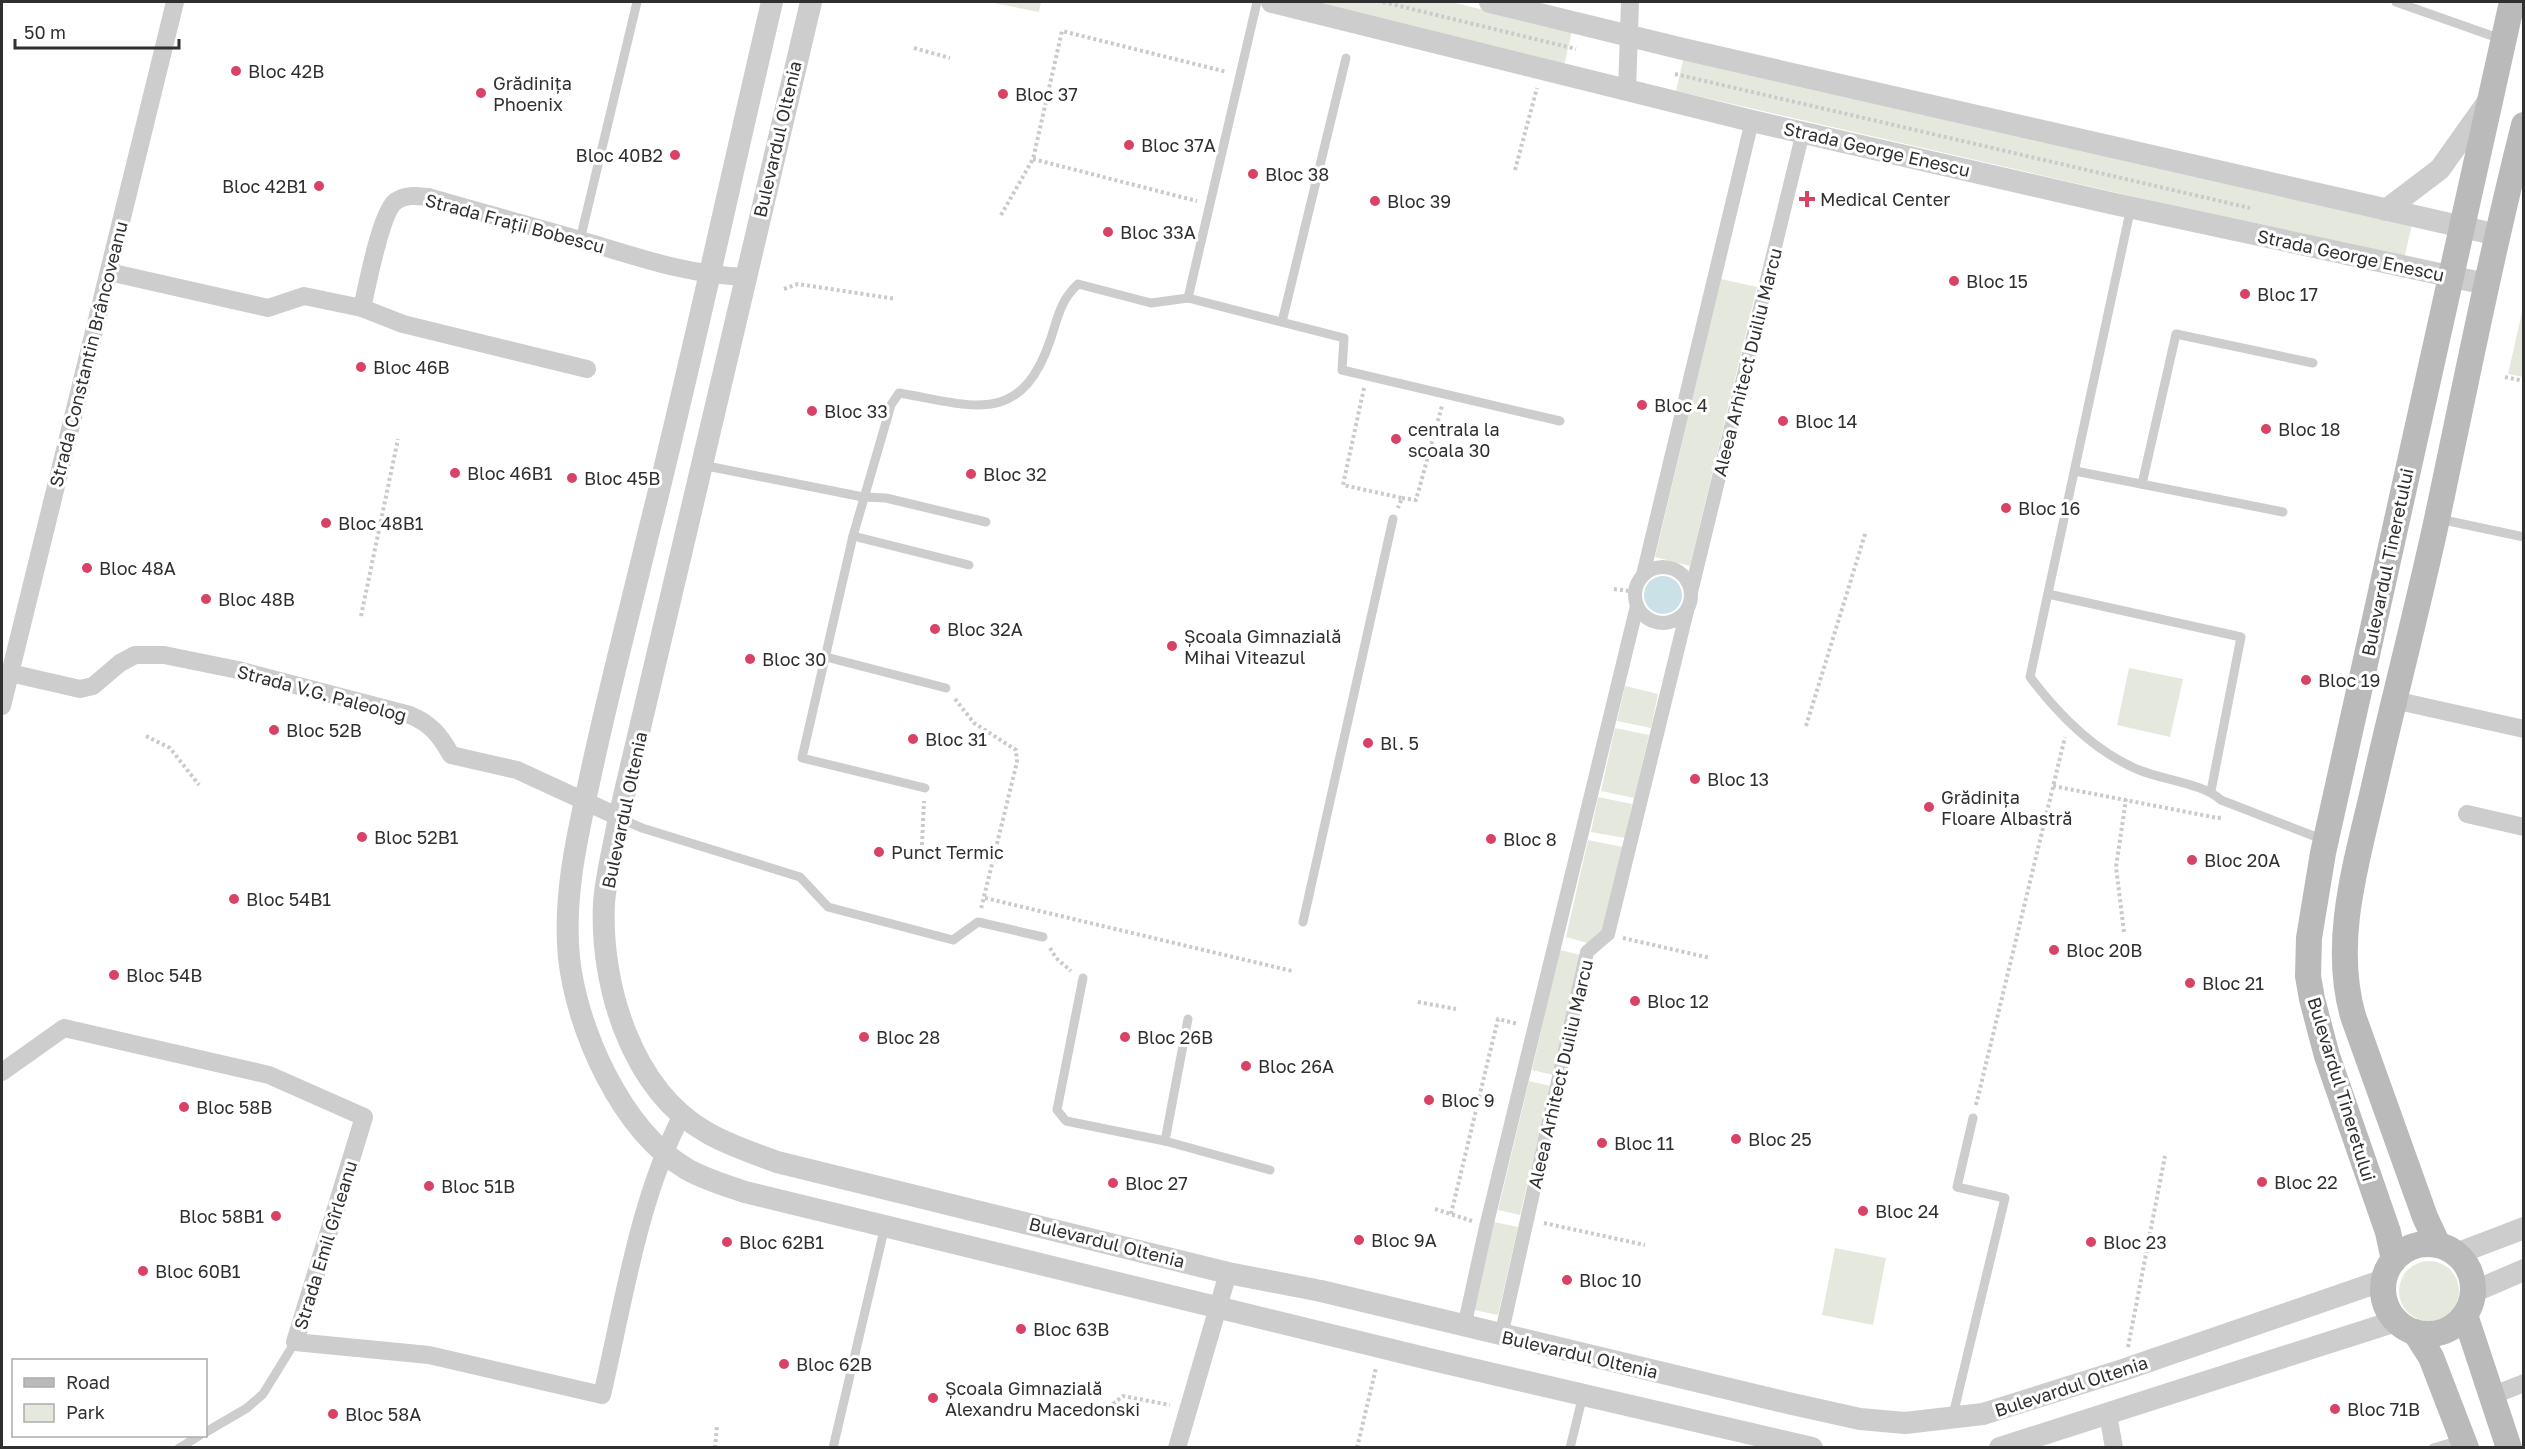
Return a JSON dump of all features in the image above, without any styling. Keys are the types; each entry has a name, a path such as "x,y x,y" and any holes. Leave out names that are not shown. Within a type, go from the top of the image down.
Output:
{"main road":[{"name":"Bulevardul Tineretului","path":"2389,1270 2388,1232 2327,1056 2312,999 2308,976 2309,938 2326,841 2512,2"},
{"name":"Bulevardul Tineretului","path":"2447,1250 2425,1217 2345,987 2344,953 2352,887 2437,519 2486,284 2523,125"},
{"path":"2464,1443 2431,1358 2388,1309 2384,1295 2389,1270 2414,1246 2447,1250 2466,1264 2472,1278 2469,1304 2491,1396 2509,1448"},
{"path":"2406,1327 2443,1332 2469,1304"}],"street":[{"name":"Strada Constantin Brâncoveanu","path":"2,706 176,2"},
{"name":"Bulevardul Oltenia","path":"772,2 680,406 585,800 570,881 567,923 574,988 592,1049 602,1072 638,1124 683,1167 711,1181 745,1192 1381,1347 1812,1448"},
{"name":"Bulevardul Oltenia","path":"811,2 619,818 604,902 604,934 608,963 626,1034 645,1071 682,1115 705,1131 730,1144 777,1162 1228,1273 1320,1291 1501,1336 1860,1419 1905,1424 1983,1414 2123,1370 2389,1270"},
{"name":"Strada George Enescu","path":"1272,2 1752,121 2486,284"},
{"path":"1490,2 1627,36 2498,235"},
{"path":"1627,91 1627,36 1630,2"},
{"path":"2386,210 2440,169 2490,99"},
{"name":"Aleea Arhitect Duiliu Marcu","path":"1464,1327 1486,1227 1752,121"},
{"name":"Aleea Arhitect Duiliu Marcu","path":"1501,1336 1587,952 1608,934 1803,132"},
{"name":"Strada Frații Bobescu","path":"362,308 384,221 394,202 409,195 428,198 580,240 656,264 708,275"},
{"path":"109,273 268,308 304,296 362,308 403,324 587,369"},
{"path":"708,275 745,277"},
{"path":"1643,575 1659,567 1675,569 1689,583 1692,592"},
{"path":"1636,599 1647,618 1661,623 1678,619 1687,610"},
{"name":"Strada V.G. Paleolog","path":"9,673 80,689 93,686 120,663 135,655 164,655 238,670 411,715 425,722 440,734 451,755 517,770 560,792 585,800 619,818"},
{"path":"2394,700 2523,729"},
{"path":"2467,814 2523,827"},
{"name":"Strada Emil Gîrleanu","path":"2,1072 63,1028 269,1075 364,1117 295,1342 429,1355 602,1395 650,1193 664,1151 682,1115"},
{"path":"2447,1250 2523,1228"},
{"path":"2469,1304 2523,1270"},
{"path":"1176,1448 1228,1273"},
{"name":"Bulevardul Oltenia","path":"2000,1448 2406,1327"},
{"path":"2491,1396 2523,1383"},
{"path":"2108,1414 2114,1448"}],"lane":[{"path":"580,240 634,2"},
{"path":"1188,298 1257,2"},
{"path":"2396,2 2504,40"},
{"path":"1282,322 1346,58"},
{"path":"2131,207 2030,678 2052,706 2106,753 2137,769 2211,791 2221,800 2326,841"},
{"path":"925,788 802,758 853,536 891,405 899,393 977,406 1001,403 1019,394 1041,366 1065,297 1078,284 1151,303 1188,298 1344,338 1342,370 1560,421"},
{"path":"2142,484 2176,334 2313,363"},
{"path":"702,465 864,497 886,498 986,522"},
{"path":"2075,471 2283,512"},
{"path":"1303,922 1393,519"},
{"path":"2437,519 2523,537"},
{"path":"853,536 969,566"},
{"path":"2048,594 2241,637 2211,791"},
{"path":"826,657 946,688"},
{"path":"619,818 642,828 800,876 828,908 953,940 978,922 1043,937"},
{"path":"1083,978 1057,1110 1066,1121 1165,1141 1270,1170"},
{"path":"1165,1141 1188,1019"},
{"path":"1952,1419 2005,1198 1958,1187 1973,1118"},
{"path":"833,1448 885,1226"},
{"path":"207,1431 247,1408 263,1394 295,1342"},
{"path":"1570,1448 1583,1395"},
{"path":"179,1448 197,1437"},
{"path":"2433,1448 2464,1443"}],"path":[{"path":"1383,2 1576,49"},
{"path":"1001,215 1033,159 1062,31 1239,75"},
{"path":"914,48 950,58"},
{"path":"1515,170 1542,70"},
{"path":"1675,74 2255,209"},
{"path":"1033,159 1209,205"},
{"path":"784,289 798,284 896,300"},
{"path":"1366,376 1343,485 1416,500 1445,394"},
{"path":"2505,377 2523,381"},
{"path":"361,616 398,439"},
{"path":"1393,519 1402,498"},
{"path":"1806,726 1866,531"},
{"path":"1614,589 1636,599"},
{"path":"946,688 974,723 1016,750 1017,762 985,898 1292,971"},
{"path":"1973,1118 2069,721"},
{"path":"146,736 170,748 199,785"},
{"path":"2053,786 2218,818 2246,809"},
{"path":"922,844 925,788"},
{"path":"2124,932 2116,867 2126,799"},
{"path":"1608,934 1710,958"},
{"path":"1043,937 1056,958 1083,978"},
{"path":"1418,1002 1456,1009"},
{"path":"1451,1214 1498,1019"},
{"path":"2123,1370 2165,1156"},
{"path":"1435,1209 1486,1227"},
{"path":"1527,1219 1645,1245"},
{"path":"1357,1448 1381,1347"},
{"path":"1113,1404 1123,1396 1188,1408"},
{"path":"716,1448 717,1426"}],"green space":[{"path":"989,2 1041,2 1039,12"},
{"path":"1308,2 1451,2 1572,31 1564,66"},
{"path":"1684,56 2412,225 2404,259 1676,91"},
{"path":"1721,279 1757,287 1690,566 1655,557"},
{"path":"2523,308 2523,377 2508,374"},
{"path":"2129,668 2183,679 2170,737 2117,725"},
{"path":"1625,686 1658,694 1651,728 1617,721"},
{"path":"1615,728 1649,735 1634,798 1601,791"},
{"path":"1598,797 1632,804 1625,838 1591,832"},
{"path":"1588,840 1623,847 1603,932 1591,944 1566,937"},
{"path":"1560,950 1581,955 1553,1075 1532,1070"},
{"path":"1529,1081 1551,1086 1520,1215 1498,1210"},
{"path":"1494,1222 1518,1227 1498,1315 1474,1310"},
{"path":"1835,1248 1886,1258 1873,1325 1822,1315"},
{"path":"2429,1261 2450,1270 2459,1291 2450,1312 2429,1321 2408,1312 2399,1291 2408,1270"}],"water":[{"path":"1663,576 1676,582 1682,595 1676,608 1663,614 1650,608 1644,595 1650,582"}],"place":[{"name":"Bloc 42B","path":"236,71"},
{"name":"Grădinița Phoenix","path":"481,93"},
{"name":"Bloc 37","path":"1003,94"},
{"name":"Bloc 37A","path":"1129,145"},
{"name":"Bloc 40B2","path":"675,155"},
{"name":"Bloc 38","path":"1253,174"},
{"name":"Bloc 42B1","path":"319,186"},
{"name":"Medical Center","path":"1807,199"},
{"name":"Bloc 39","path":"1375,201"},
{"name":"Bloc 33A","path":"1108,232"},
{"name":"Bloc 15","path":"1954,281"},
{"name":"Bloc 17","path":"2245,294"},
{"name":"Bloc 46B","path":"361,367"},
{"name":"Bloc 4","path":"1642,405"},
{"name":"Bloc 33","path":"812,411"},
{"name":"Bloc 14","path":"1783,421"},
{"name":"Bloc 18","path":"2266,429"},
{"name":"centrala la scoala 30","path":"1396,439"},
{"name":"Bloc 46B1","path":"455,473"},
{"name":"Bloc 32","path":"971,474"},
{"name":"Bloc 45B","path":"572,478"},
{"name":"Bloc 16","path":"2006,508"},
{"name":"Bloc 48B1","path":"326,523"},
{"name":"Bloc 48A","path":"87,568"},
{"name":"Bloc 48B","path":"206,599"},
{"name":"Bloc 32A","path":"935,629"},
{"name":"Școala Gimnazială Mihai Viteazul","path":"1172,646"},
{"name":"Bloc 30","path":"750,659"},
{"name":"Bloc 19","path":"2306,680"},
{"name":"Bloc 52B","path":"274,730"},
{"name":"Bloc 31","path":"913,739"},
{"name":"Bl. 5","path":"1368,743"},
{"name":"Bloc 13","path":"1695,779"},
{"name":"Grădinița Floare Albastră","path":"1929,807"},
{"name":"Bloc 52B1","path":"362,837"},
{"name":"Bloc 8","path":"1491,839"},
{"name":"Punct Termic","path":"879,852"},
{"name":"Bloc 20A","path":"2192,860"},
{"name":"Bloc 54B1","path":"234,899"},
{"name":"Bloc 20B","path":"2054,950"},
{"name":"Bloc 54B","path":"114,975"},
{"name":"Bloc 21","path":"2190,983"},
{"name":"Bloc 12","path":"1635,1001"},
{"name":"Bloc 28","path":"864,1037"},
{"name":"Bloc 26B","path":"1125,1037"},
{"name":"Bloc 26A","path":"1246,1066"},
{"name":"Bloc 9","path":"1429,1100"},
{"name":"Bloc 58B","path":"184,1107"},
{"name":"Bloc 25","path":"1736,1139"},
{"name":"Bloc 11","path":"1602,1143"},
{"name":"Bloc 22","path":"2262,1182"},
{"name":"Bloc 27","path":"1113,1183"},
{"name":"Bloc 51B","path":"429,1186"},
{"name":"Bloc 24","path":"1863,1211"},
{"name":"Bloc 58B1","path":"276,1216"},
{"name":"Bloc 9A","path":"1359,1240"},
{"name":"Bloc 62B1","path":"727,1242"},
{"name":"Bloc 23","path":"2091,1242"},
{"name":"Bloc 60B1","path":"143,1271"},
{"name":"Bloc 10","path":"1567,1280"},
{"name":"Bloc 63B","path":"1021,1329"},
{"name":"Bloc 62B","path":"784,1364"},
{"name":"Școala Gimnazială Alexandru Macedonski","path":"933,1398"},
{"name":"Bloc 71B","path":"2335,1409"},
{"name":"Bloc 58A","path":"333,1414"}]}
